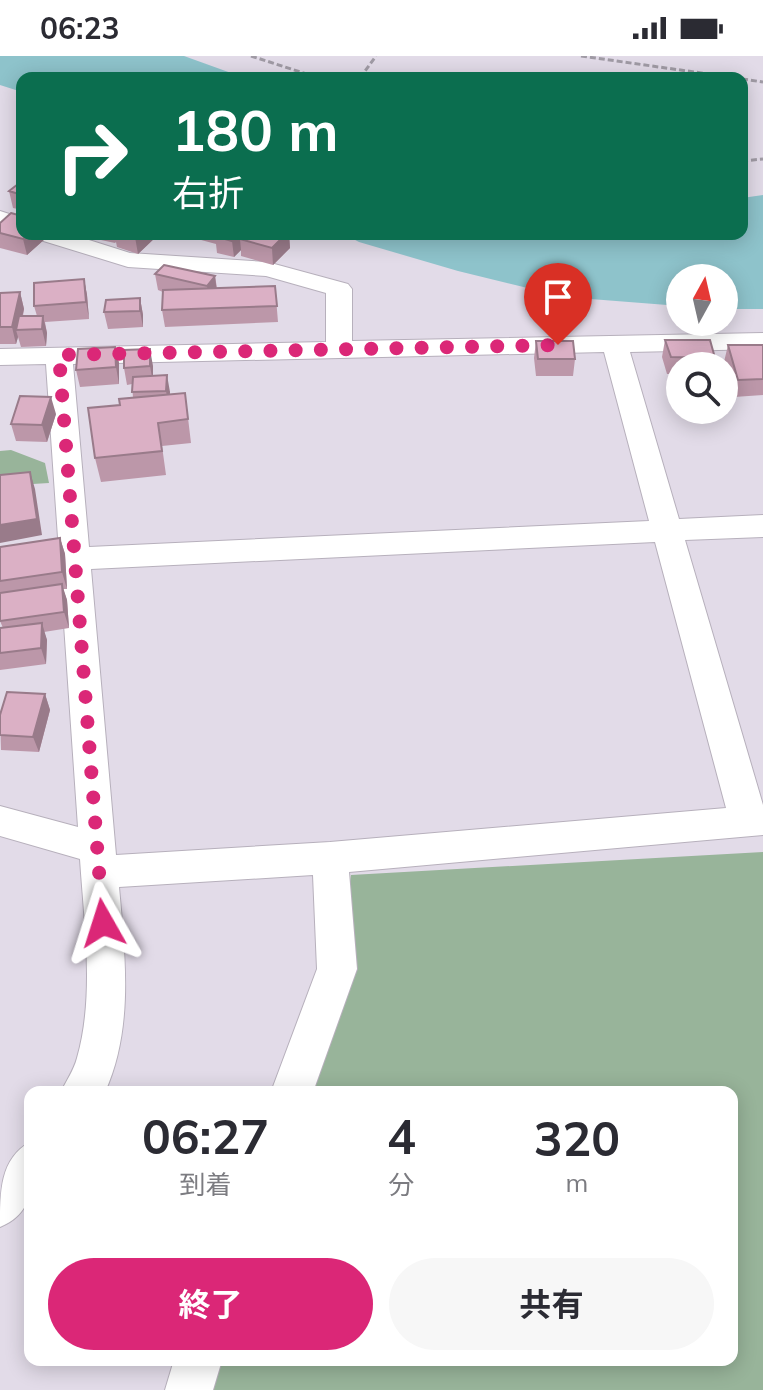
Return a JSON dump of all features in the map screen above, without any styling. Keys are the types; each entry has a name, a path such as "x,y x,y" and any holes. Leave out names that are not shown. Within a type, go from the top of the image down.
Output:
{"street":[{"path":"64,240 128,260 267,269 339,289 339,350"},
{"path":"0,357 763,341"},
{"path":"0,821 96,860 330,858 755,821 666,529 615,344"},
{"path":"59,355 105,949 103,1027 94,1075 86,1086"},
{"path":"76,559 763,526"},
{"path":"294,1086 337,969 330,858"},
{"path":"0,1205 24,1172"},
{"path":"189,1390 196,1366"}],"path":[{"path":"251,56 300,72"},
{"path":"581,56 697,72"}],"green space":[{"path":"11,450 45,463 49,483 0,486 0,451"},
{"path":"763,852 763,1390 212,1390 219,1366 738,1366 738,1086 302,1086 337,969 351,875"}],"water":[{"path":"0,56 184,56 228,72 16,72 16,90 0,85"},
{"path":"763,195 763,309 738,309 738,264 666,264 666,305 565,297 458,271 355,240 748,240 748,197"}],"building":[{"path":"11,213 16,214 16,237 0,233 0,223"},
{"path":"244,240 280,240 272,248"},
{"path":"164,265 215,276 207,286 155,274"},
{"path":"84,279 86,302 34,306 34,283"},
{"path":"275,286 277,306 162,310 163,290"},
{"path":"20,292 12,327 0,327 0,293"},
{"path":"140,298 140,311 104,312 106,300"},
{"path":"19,316 43,316 42,329 16,330"},
{"path":"665,340 710,340 713,352 669,352"},
{"path":"536,341 573,341 575,359 538,359"},
{"path":"728,345 763,345 763,379 738,380 738,352 730,352"},
{"path":"115,347 116,367 76,370 78,349"},
{"path":"150,349 150,366 124,368 124,350"},
{"path":"167,375 166,391 132,392 133,377"},
{"path":"185,393 188,419 158,423 162,451 95,458 88,408 120,405 119,399"},
{"path":"20,396 51,397 42,425 11,424"},
{"path":"30,472 37,519 0,525 0,475"},
{"path":"60,538 62,572 0,581 0,547"},
{"path":"62,584 64,612 0,621 0,593"},
{"path":"42,623 41,648 0,653 0,628"},
{"path":"7,692 45,694 33,737 0,735 0,715"}],"route":[{"path":"103,923 59,355 558,345"}]}
